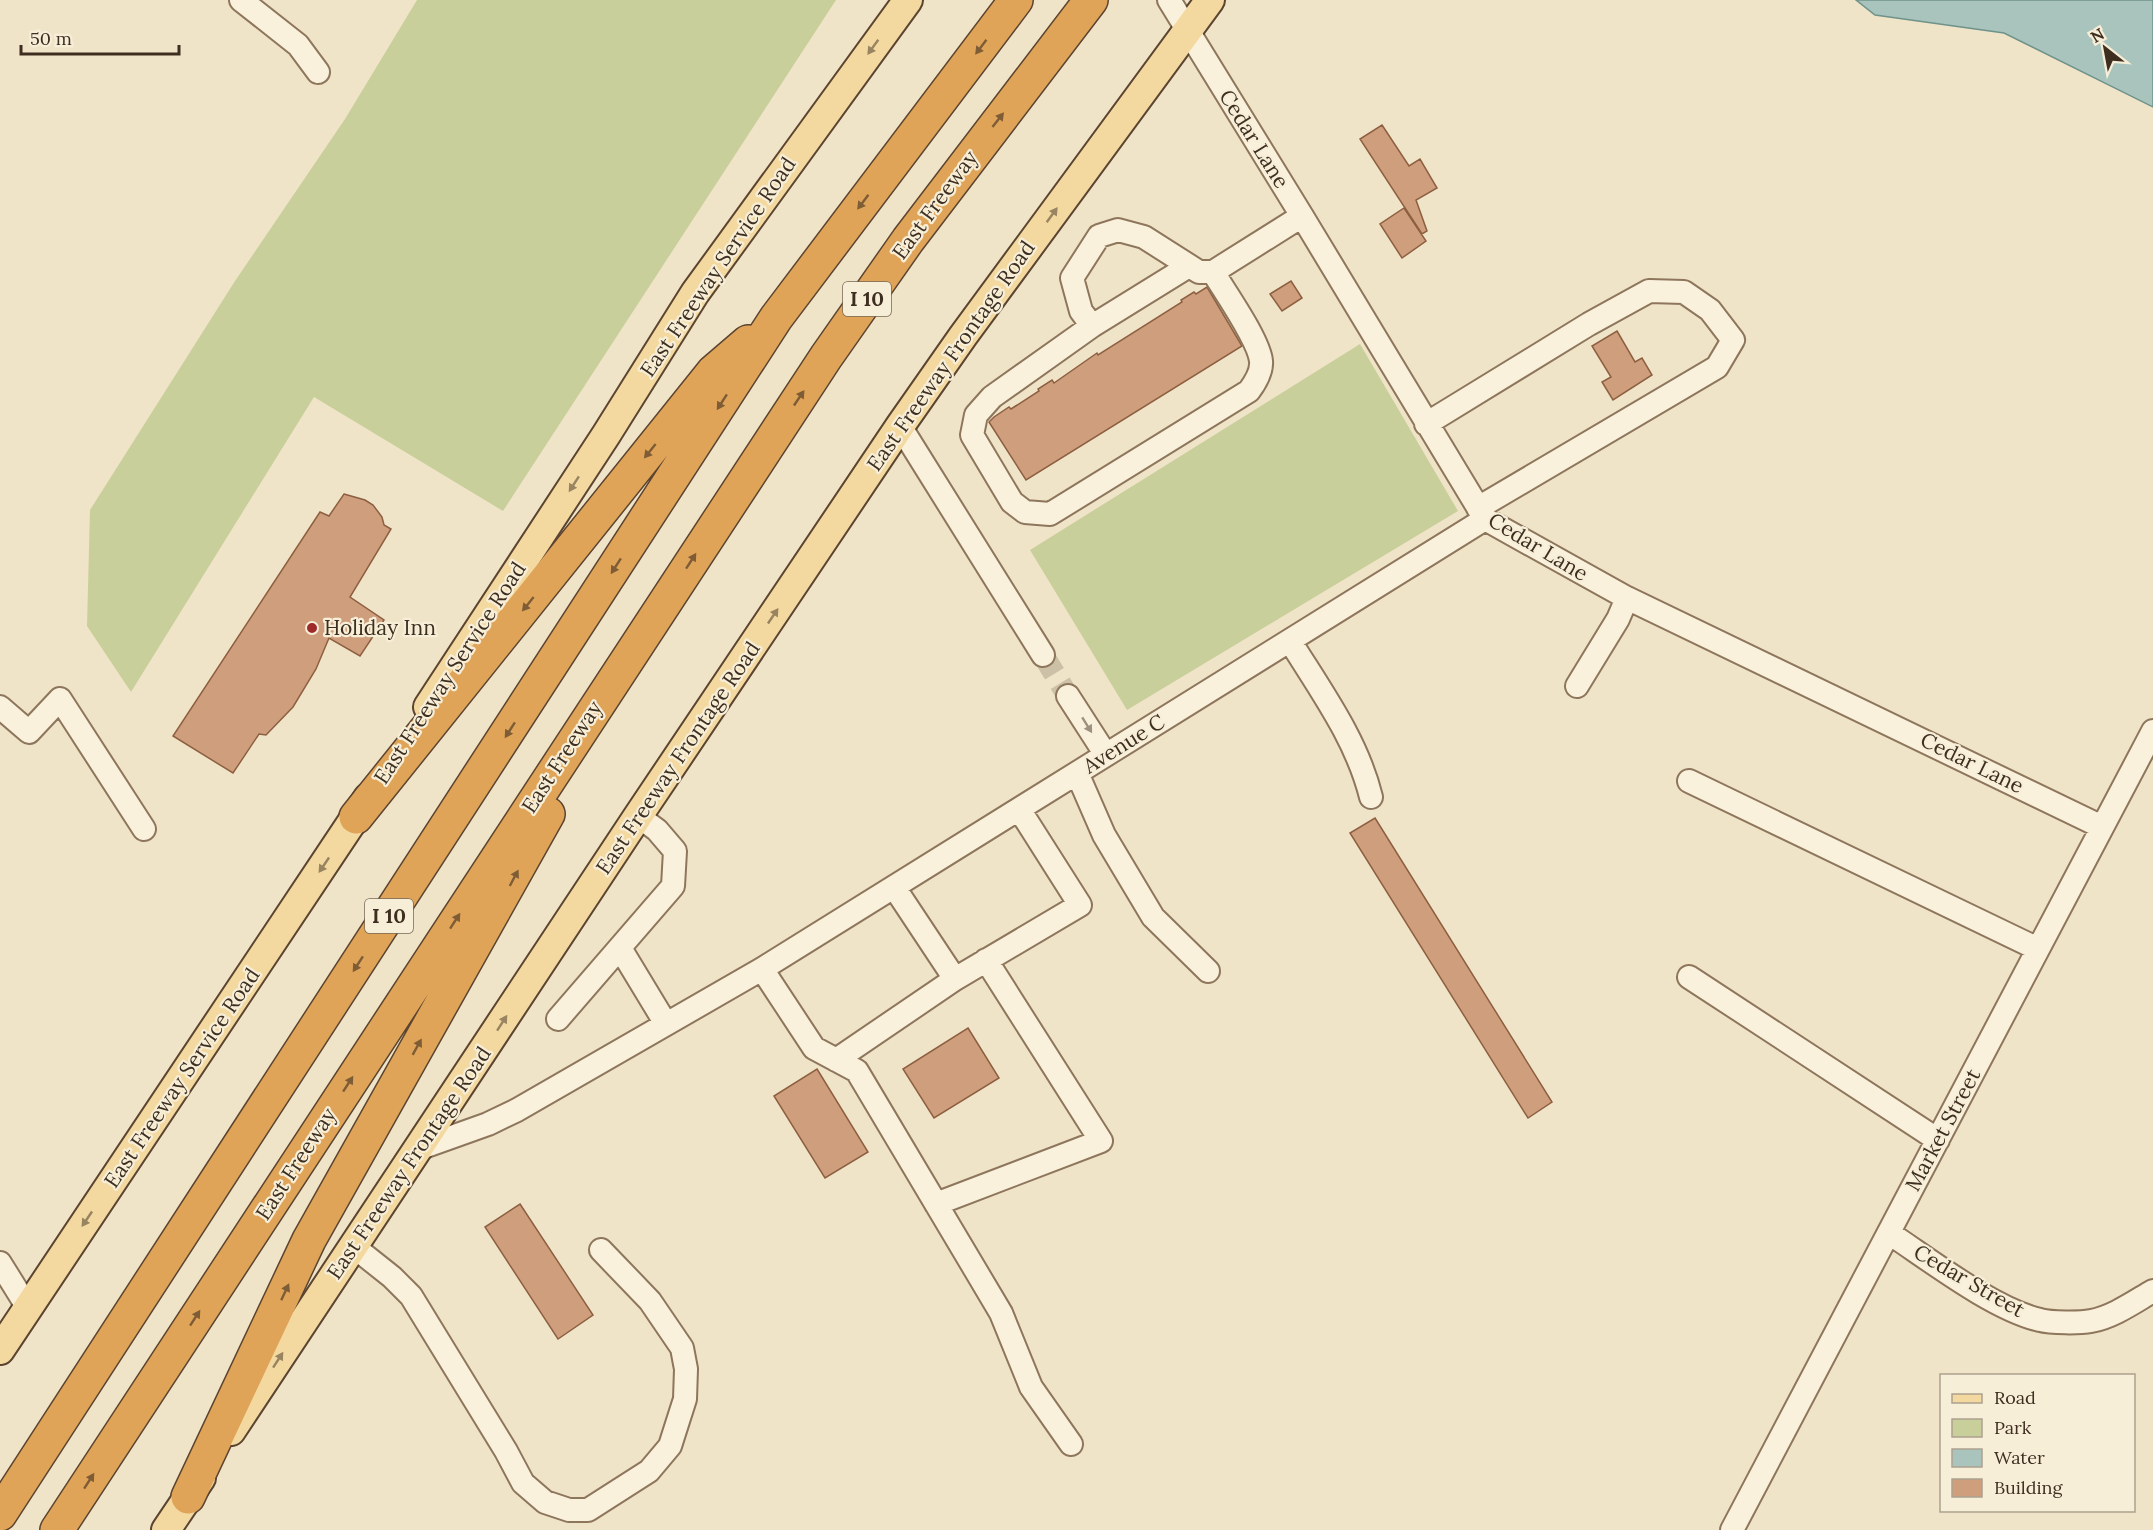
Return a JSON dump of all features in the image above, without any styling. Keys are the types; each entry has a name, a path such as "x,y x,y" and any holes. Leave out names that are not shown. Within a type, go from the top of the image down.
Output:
{"highway":[{"name":"I 10","path":"0,1514 776,318 1016,0"},
{"name":"East Freeway","path":"57,1530 819,367 908,240 1091,0"},
{"path":"356,817 713,372 776,318"},
{"path":"179,1518 309,1240 437,1009 508,888 659,609"}],"main road":[{"name":"East Freeway Service Road","path":"0,1350 356,817 606,435 695,293 908,0"},
{"name":"East Freeway Frontage Road","path":"179,1518 353,1246 900,426 963,336 1210,0"}],"street":[{"path":"241,0 298,45 318,72"},
{"name":"Cedar Lane","path":"1168,0 1302,216 1481,514 1627,598 2102,827"},
{"path":"1092,326 1081,311 1072,278 1099,236 1118,230 1144,237 1199,272 1213,272 1302,216"},
{"path":"1189,266 1092,326 992,397 976,415 972,435 1012,502 1025,512 1050,514 1249,391 1257,380 1261,361 1253,337 1213,272"},
{"name":"Avenue C","path":"418,1149 503,1117 762,969 1290,641 1481,514 1717,367 1733,340 1710,310 1684,292 1649,291 1589,324 1426,424"},
{"path":"900,426 1043,655"},
{"path":"1577,686 1618,619 1627,598"},
{"path":"1290,641 1346,732 1365,771 1371,797"},
{"path":"1068,696 1106,755"},
{"path":"0,707 29,732 60,699 144,829"},
{"name":"Market Street","path":"1732,1530 2153,731"},
{"path":"1077,773 1104,836 1153,917 1208,971"},
{"path":"1689,781 2038,949"},
{"path":"836,1059 955,979 1080,905 1019,809"},
{"path":"558,1019 673,886 675,851 657,830 638,816"},
{"path":"894,887 955,979"},
{"path":"620,948 666,1024"},
{"path":"936,1204 1101,1141 986,960"},
{"path":"762,969 814,1048 857,1071 1001,1313 1031,1388 1071,1444"},
{"path":"1689,977 1938,1140"},
{"name":"Cedar Street","path":"1889,1233 1972,1288 2007,1307 2041,1321 2091,1321 2125,1308 2153,1291"},
{"path":"353,1246 392,1277 411,1296 506,1451 523,1483 545,1502 569,1510 588,1510 649,1471 670,1446 685,1399 686,1369 682,1348 650,1301 601,1250"},
{"path":"0,1263 28,1308"}],"green space":[{"path":"417,0 836,0 503,511 314,397 131,692 87,626 90,510 235,281 345,119"},
{"path":"1360,344 1458,511 1127,710 1030,550"}],"water":[{"path":"1856,0 2153,0 2153,107 2004,33 1875,15"}],"building":[{"path":"1382,125 1409,166 1420,159 1437,188 1416,200 1427,231 1422,234 1360,139"},
{"path":"1404,208 1426,241 1402,258 1380,224"},
{"path":"1291,281 1302,298 1282,311 1270,294"},
{"path":"1207,287 1242,346 1026,480 989,422 1009,407 1011,409 1039,391 1038,389 1052,380 1054,383 1097,353 1098,355 1182,302 1181,300"},
{"path":"1617,331 1635,362 1642,358 1652,375 1613,400 1602,382 1611,377 1592,346"},
{"name":"Holiday Inn","path":"344,494 365,500 373,505 382,517 384,525 391,529 350,597 384,620 360,656 329,638 316,669 293,707 266,735 259,734 233,773 173,736 320,512 329,516"},
{"path":"1375,818 1552,1102 1528,1118 1350,833"},
{"path":"968,1028 999,1078 934,1118 903,1069"},
{"path":"817,1069 868,1152 825,1178 774,1096"},
{"path":"520,1204 593,1315 558,1339 485,1227"}],"tunnel":[{"path":"1043,655 1068,696"}],"place":[{"name":"Holiday Inn","path":"312,628"}]}
